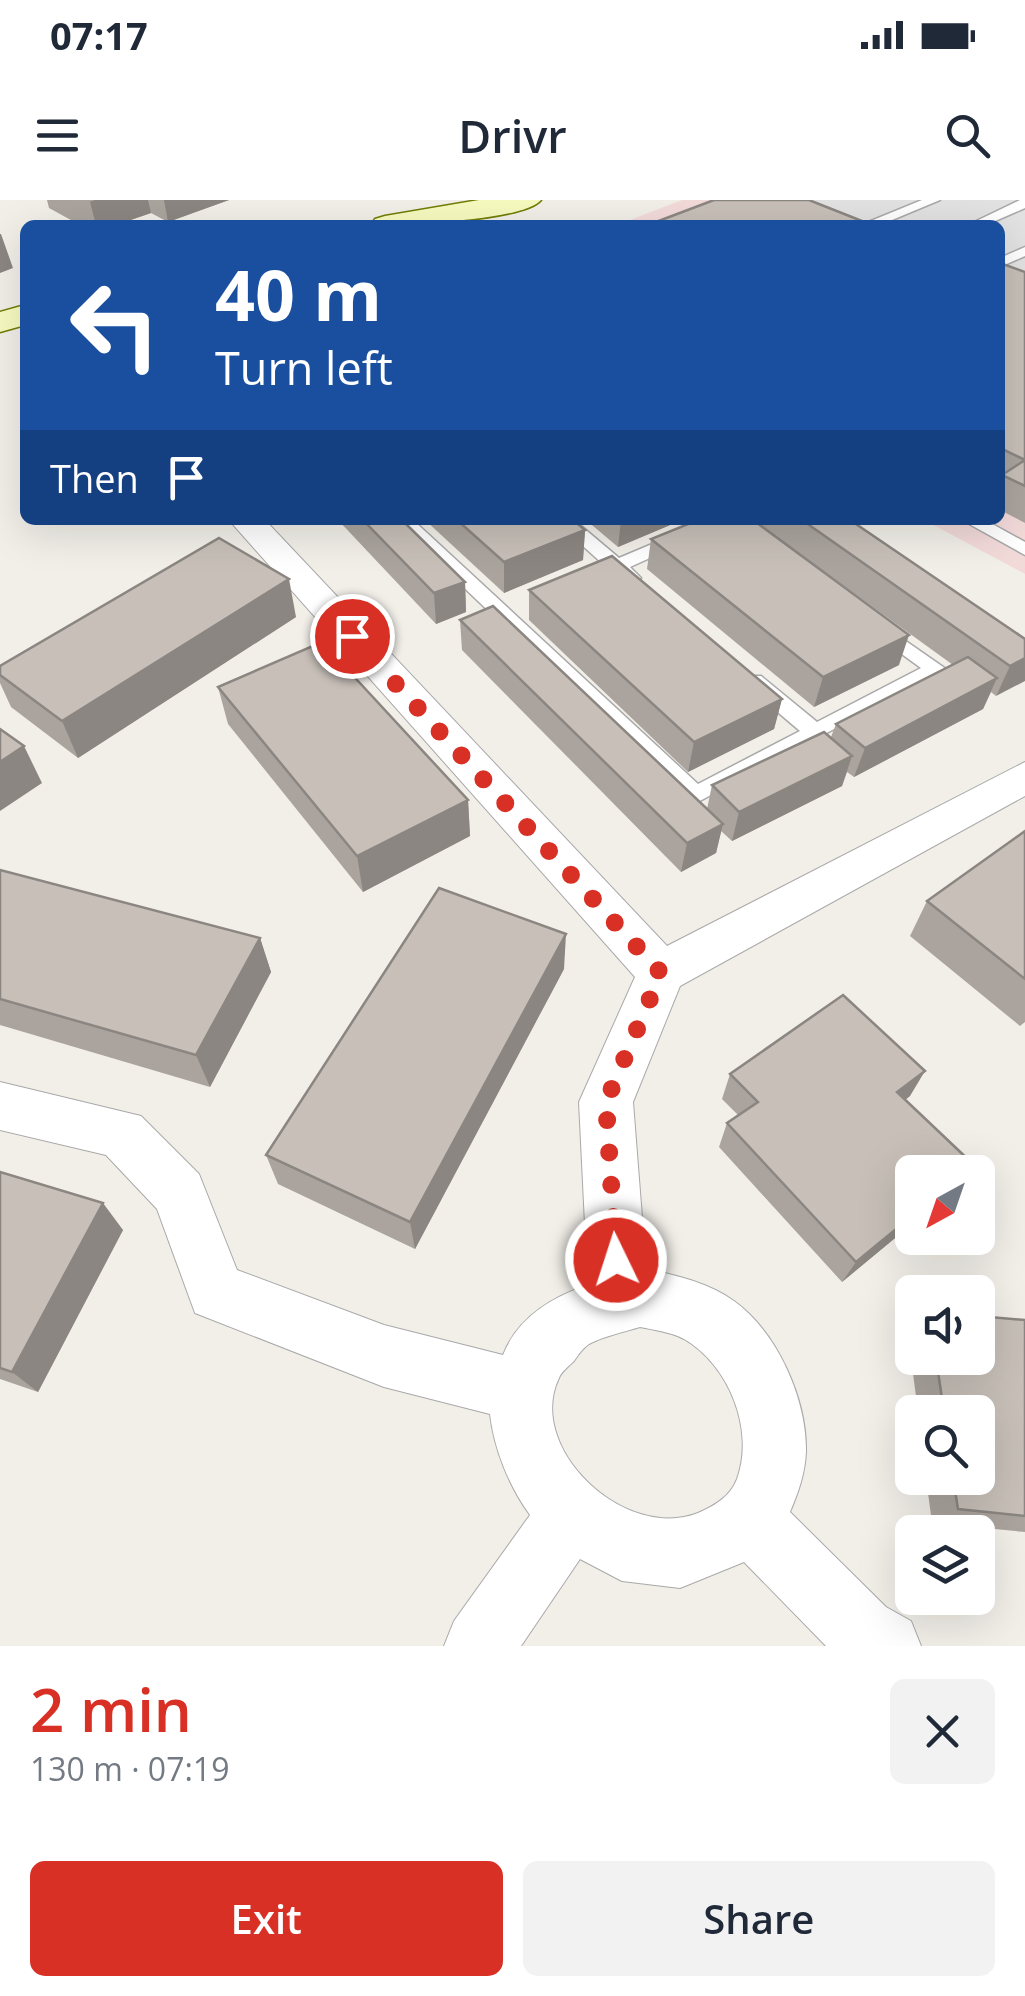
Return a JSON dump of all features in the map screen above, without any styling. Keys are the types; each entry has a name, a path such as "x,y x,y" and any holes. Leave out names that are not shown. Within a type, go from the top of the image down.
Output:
{"main road":[{"path":"447,220 527,200"}],"street":[{"path":"237,529 661,973"},
{"path":"619,1300 606,1102 661,973 1025,777"},
{"path":"0,1106 122,1134 179,1194 216,1292 384,1356 523,1391"},
{"path":"640,1297 679,1305 716,1325 746,1356 766,1395 774,1438 768,1482 750,1520 719,1550 679,1567 636,1567 594,1552 562,1527 532,1482 520,1435 523,1391 540,1352 566,1322 601,1303 619,1300 640,1297"},
{"path":"750,1520 860,1632 886,1646"},
{"path":"480,1646 562,1527"}],"lane":[{"path":"881,220 934,200"},
{"path":"986,220 1025,203"},
{"path":"408,525 511,611 696,794 936,669 856,612"},
{"path":"569,525 648,592"},
{"path":"584,580 731,525"},
{"path":"980,525 1025,549"},
{"path":"739,668 816,732"}],"shaded area":[{"path":"682,200 1025,200 1025,574 933,525 1005,525 1005,220 630,220"},
{"path":"713,200 1025,200 1025,301 1005,292 1005,220 671,220"}],"building":[{"path":"714,200 809,200 859,220 661,220"},
{"path":"1005,265 1025,272 1025,460 1005,450"},
{"path":"1025,460 1025,486 1005,473"},
{"path":"368,525 407,525 465,582 434,593"},
{"path":"463,525 579,525 585,530 504,562"},
{"path":"686,525 760,525 909,635 823,677 651,539"},
{"path":"809,525 857,525 1025,639 1025,658 1010,666"},
{"path":"219,538 289,579 62,721 0,675 0,666"},
{"path":"612,556 782,699 694,742 529,590"},
{"path":"493,606 723,824 687,843 460,620"},
{"path":"322,642 468,800 357,856 218,687"},
{"path":"968,657 997,678 865,748 836,724"},
{"path":"0,729 24,746 0,762"},
{"path":"824,732 852,756 739,812 712,785"},
{"path":"1025,831 1025,979 927,901"},
{"path":"0,870 260,938 196,1055 0,999"},
{"path":"439,888 566,934 410,1222 266,1155"},
{"path":"843,995 925,1071 897,1092 963,1155 895,1155 895,1230 856,1262 727,1123 758,1102 730,1074"},
{"path":"0,1172 103,1203 12,1372 0,1368"},
{"path":"995,1317 1025,1320 1025,1516 958,1509 956,1495 995,1495 995,1395 941,1395 939,1375 995,1375"}],"route":[{"path":"352,636 661,973 606,1102 616,1260"}]}
